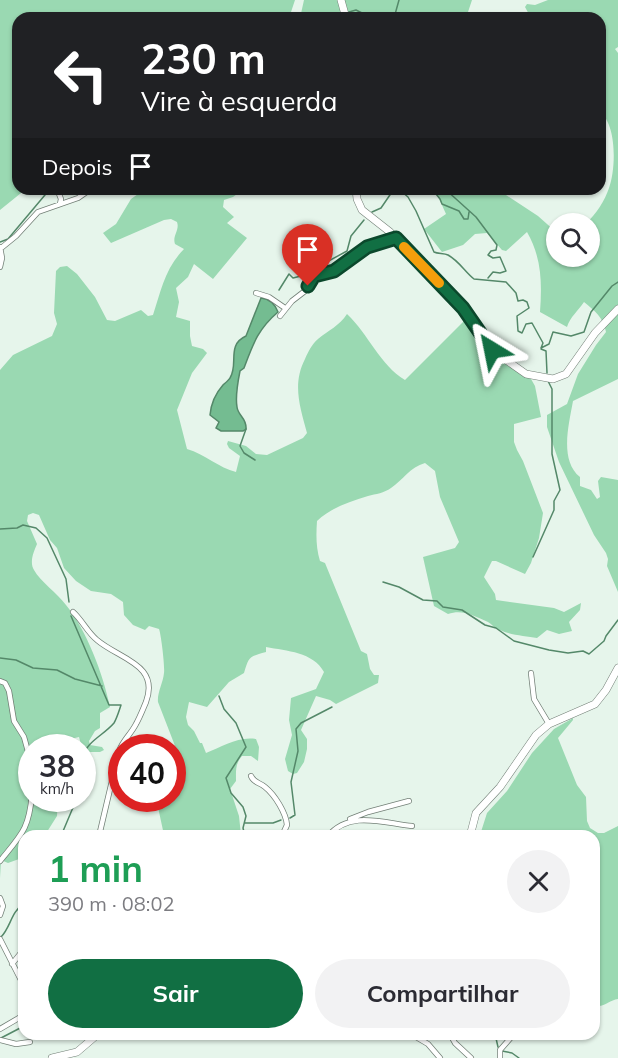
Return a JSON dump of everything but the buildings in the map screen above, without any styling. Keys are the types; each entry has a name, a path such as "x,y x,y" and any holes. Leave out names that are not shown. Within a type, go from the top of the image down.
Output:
{"street":[{"path":"59,195 60,204"},
{"path":"0,267 2,258 0,248 16,236 38,212 82,195"},
{"path":"358,195 362,210 396,238 463,308 487,345 526,374 553,379 566,375 595,333 618,309"},
{"path":"280,316 285,308 305,291 314,276 334,271 367,247 396,238"},
{"path":"256,293 270,297 285,308"},
{"path":"73,612 97,640 122,657 136,662 147,677 148,683 146,701 138,721 125,738 119,751 100,830"},
{"path":"471,830 478,809 500,787 530,744 549,724 595,704 618,668"},
{"path":"531,673 534,699 549,724"},
{"path":"0,681 5,683 9,691 14,721 22,734"},
{"path":"251,776 254,781 267,788 284,814 287,825 285,830"},
{"path":"333,830 368,812 409,801"},
{"path":"25,830 31,812"},
{"path":"346,822 362,820 412,826"},
{"path":"0,861 18,839"},
{"path":"0,898 3,906 0,915"},
{"path":"0,939 18,975"},
{"path":"12,964 18,956"},
{"path":"0,1029 18,1018"},
{"path":"0,1040 15,1044 30,1042"},
{"path":"52,1058 77,1052 91,1040"},
{"path":"421,1040 428,1044 440,1058"},
{"path":"453,1040 471,1058"},
{"path":"500,1058 500,1050 509,1040"}],"shaded area":[{"path":"0,0 295,0 291,12 12,12 12,195 19,195 0,210"},
{"path":"304,0 472,0 468,12 301,12"},
{"path":"548,0 618,0 618,47 615,49 618,53 618,379 573,401 567,441 569,461 580,477 580,486 591,490 597,499 600,497 598,481 601,477 618,480 618,592 607,566 606,553 594,535 559,462 547,427 547,415 567,404 578,374 606,332 601,318 584,302 567,327 540,312 540,271 536,252 527,232 506,251 502,250 487,233 475,234 463,245 442,252 424,229 446,214 437,195 506,195 546,223 546,267 600,267 600,213 596,213 607,193 614,159 612,137 606,118 606,12 528,12 525,7 527,4 535,5"},
{"path":"137,195 236,195 224,200 223,207 234,217 227,223 247,238 213,279 194,264 188,277 176,288 179,302 176,317 190,321 192,346 203,349 207,353 192,373 177,410 187,449 236,472 240,456 229,448 228,441 246,446 256,454 267,455 303,438 307,433 298,396 301,368 314,343 347,314 388,366 405,380 469,316 494,350 517,365 531,379 535,386 541,417 514,424 514,442 543,513 539,538 531,563 525,574 492,561 484,577 495,594 496,600 554,608 564,612 581,603 580,610 569,622 572,631 559,634 547,630 537,638 508,633 473,616 459,612 448,614 434,606 423,557 455,548 459,542 440,497 435,471 425,463 415,467 388,490 354,500 335,509 317,521 320,561 325,563 361,651 367,654 370,669 374,675 379,675 378,683 336,704 316,696 301,730 307,739 304,762 297,773 293,774 288,771 285,759 292,735 289,720 291,698 316,689 324,672 319,665 306,656 266,647 266,652 252,657 244,673 229,682 207,707 189,702 186,717 188,725 202,743 206,753 236,741 256,739 259,747 258,761 251,756 242,756 237,765 236,781 230,789 239,816 240,830 163,830 159,812 186,812 186,734 170,734 158,702 164,669 159,629 149,626 145,630 133,625 124,615 123,602 111,594 91,591 76,581 64,568 57,548 50,540 39,515 33,513 28,515 27,521 37,544 32,557 33,567 40,578 74,615 81,627 99,667 110,707 100,713 100,728 93,734 18,734 18,812 57,812 57,816 48,830 18,830 18,859 8,863 1,860 0,878 0,370 13,355 52,336 57,324 54,313 56,271 60,267 67,266 77,274 95,297 107,320 115,321 141,310 148,316 153,315 168,272 184,249 175,244 177,222 171,219 164,220 111,243 103,233 116,224 131,199"},
{"path":"261,298 272,302 278,312 261,331 253,344 244,368 240,371 236,403 246,429 221,431 216,428 219,422 210,415 212,403 220,388 230,378 236,344 246,336"},
{"path":"573,718 558,738 577,785 586,797 587,821 593,830 482,830 487,813 507,791 532,753 554,729"},
{"path":"96,746 104,750 96,752"},
{"path":"618,826 618,999 600,1006 600,833"}],"waterway":[{"path":"396,12 399,0"},
{"path":"349,12 356,10 360,12"},
{"path":"0,242 8,239 45,195"},
{"path":"372,212 381,208 390,195"},
{"path":"406,195 416,211 434,252 452,257 474,279 506,282 516,293 518,301 527,302 529,308 517,316 518,331 522,333 526,324 532,323 543,343 541,348"},
{"path":"437,195 442,204 459,211 464,219 468,219 469,212"},
{"path":"452,195 476,217 497,245 496,250 491,251 488,255 493,258 500,257 506,271 493,272 488,278"},
{"path":"279,290 289,274 293,278 301,276 347,251 351,236 364,220"},
{"path":"541,348 549,344 553,332 571,336 584,332 591,312 618,282"},
{"path":"541,349 546,351 547,373"},
{"path":"533,557 554,510 554,501 560,490 552,454 552,389 548,381"},
{"path":"246,429 240,446 244,453 255,460"},
{"path":"0,529 17,528 23,525 36,528 47,538 66,579 69,602"},
{"path":"383,582 399,587 423,600 437,601 443,607 462,610 485,625 496,628 514,641 549,650 568,653 583,651 589,654 604,641 618,620"},
{"path":"71,616 109,705 121,705 114,723 96,739"},
{"path":"0,658 16,660 33,668 57,670 75,679 102,686"},
{"path":"219,696 224,709 236,723 246,747 226,778 231,793 243,807 246,816 244,830"},
{"path":"290,818 295,815 291,782 298,751 296,729 301,723 332,707"},
{"path":"64,830 71,812"},
{"path":"245,823 273,823 281,820"},
{"path":"1,937 18,909"},
{"path":"1,1038 18,1029"},
{"path":"496,1040 498,1047"},
{"path":"502,1051 512,1053 519,1058"}],"slow traffic":[{"path":"404,247 439,283"}],"route":[{"path":"308,286 314,276 334,271 363,249 396,238 463,308 492,350"}]}
